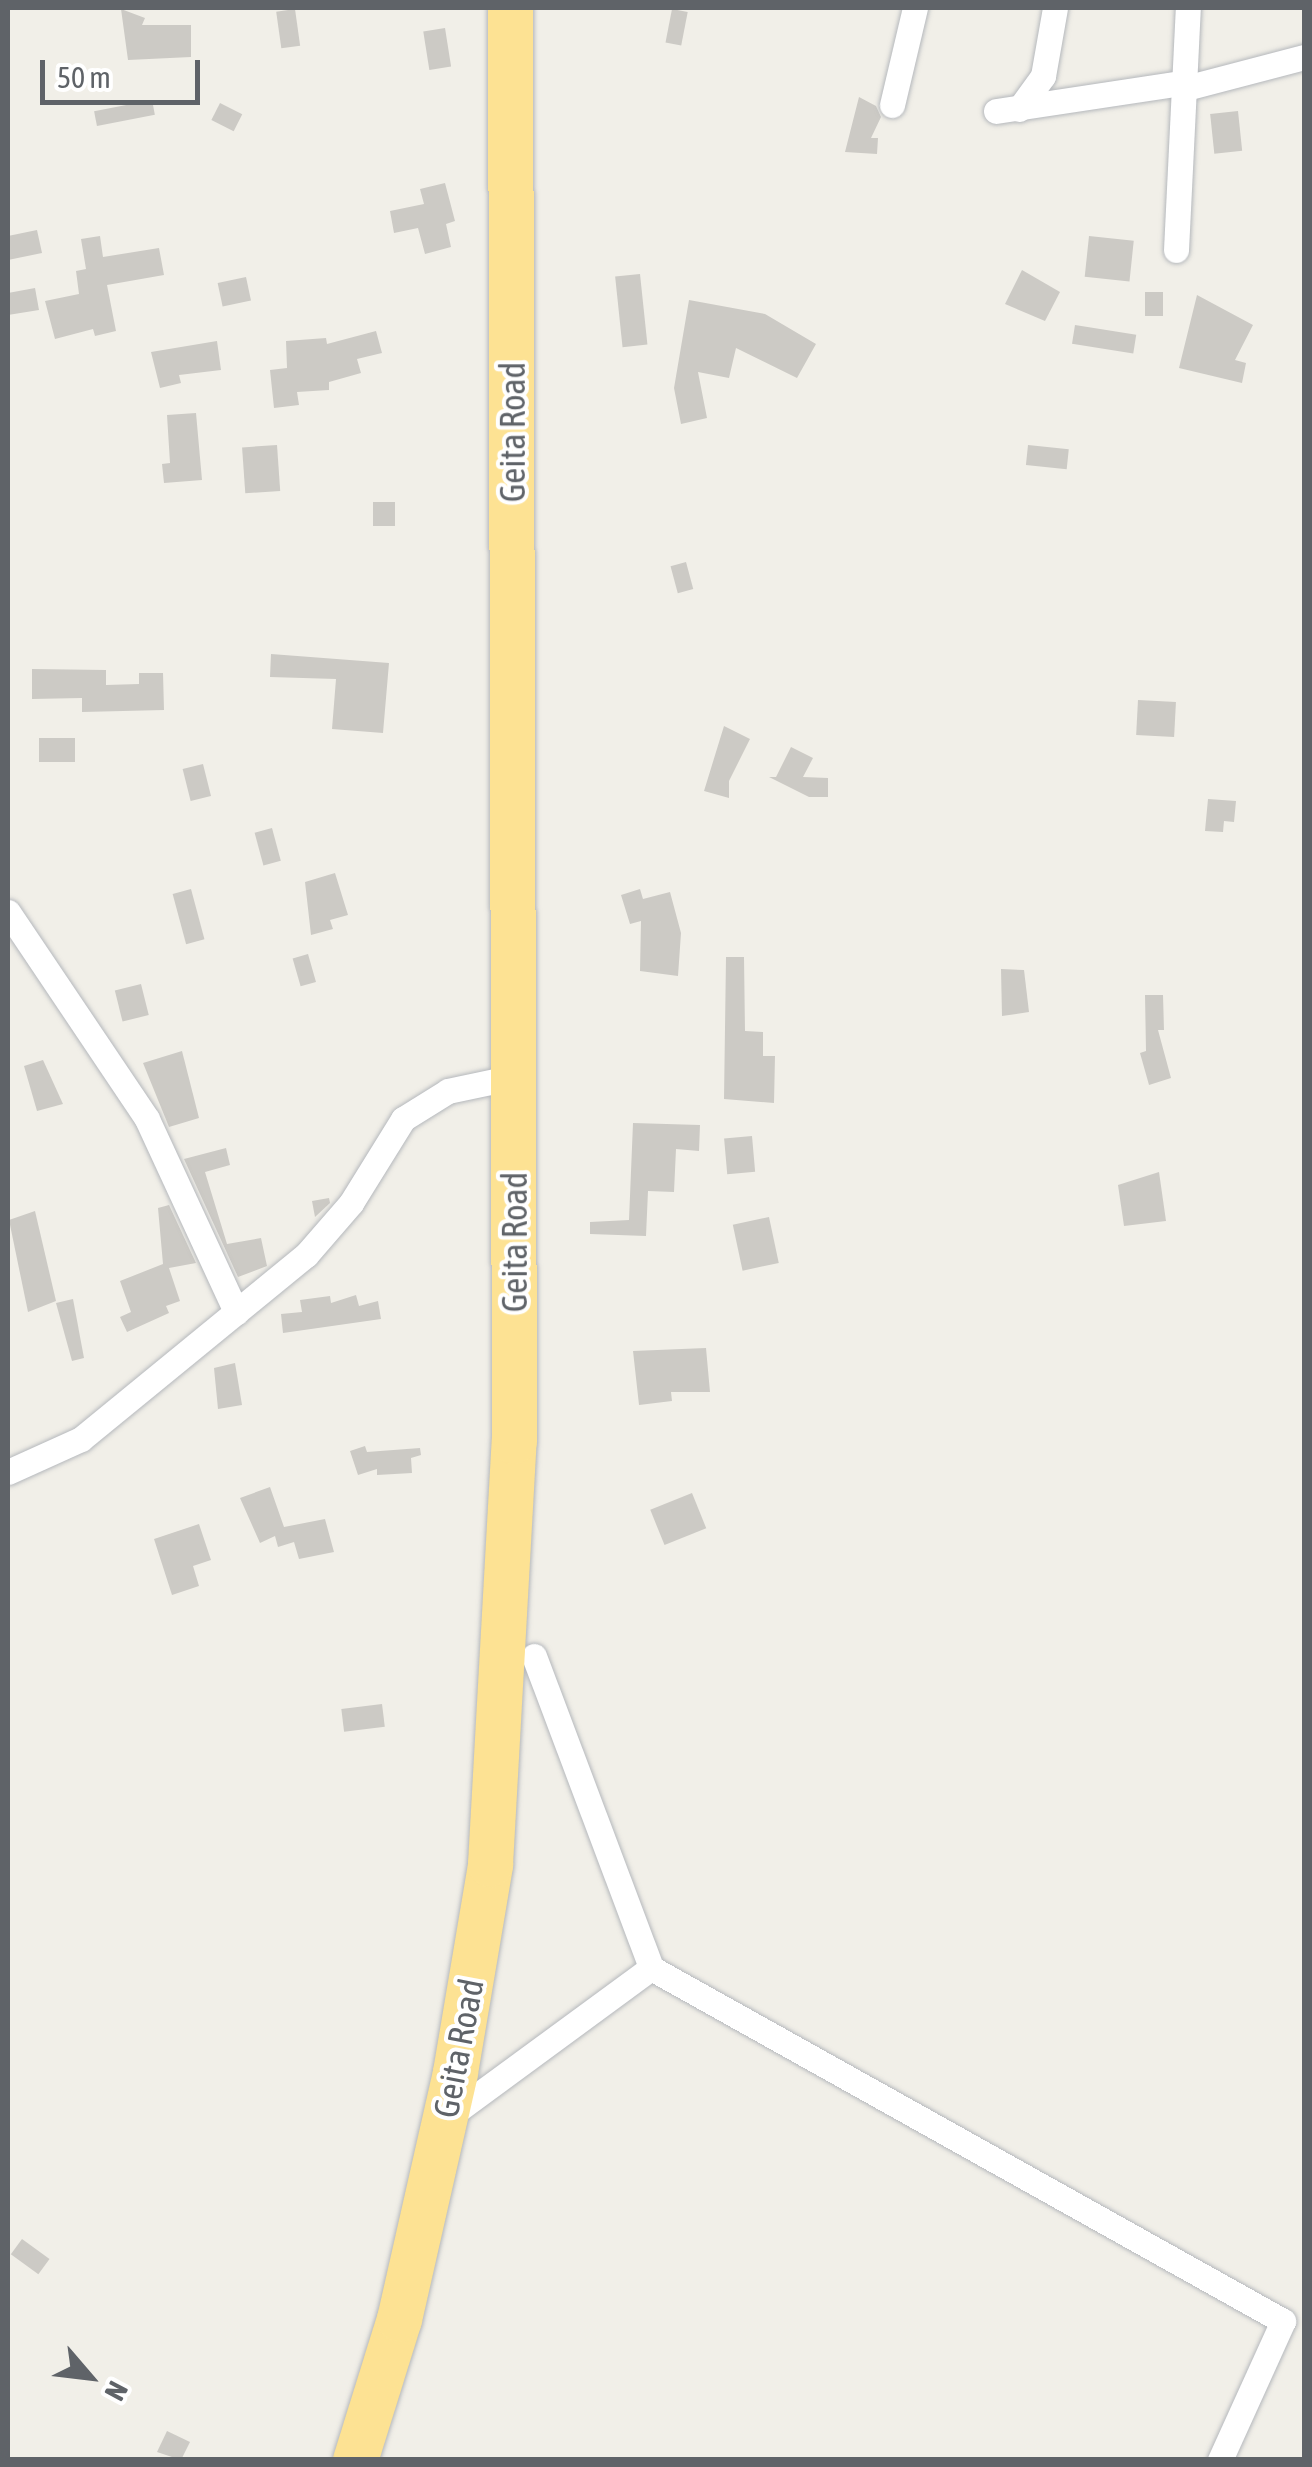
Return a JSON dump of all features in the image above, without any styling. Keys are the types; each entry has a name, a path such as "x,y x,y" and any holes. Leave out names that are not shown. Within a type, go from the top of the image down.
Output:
{"highway":[{"name":"Geita Road","path":"355,2460 398,2319 444,2120 490,1864 514,1441 510,8"}],"street":[{"path":"892,106 915,8"},
{"path":"1054,8 1043,76 1007,110 1182,86 1304,57"},
{"path":"1176,250 1188,8"},
{"path":"8,912 147,1120 236,1312"},
{"path":"8,1472 81,1439 306,1255 351,1203 403,1119 448,1091 514,1078"},
{"path":"534,1656 651,1968 1283,2321 1220,2460"},
{"path":"444,2120 651,1968"}],"building":[{"path":"121,9 145,18 142,25 191,25 191,57 128,60"},
{"path":"295,9 300,46 281,48 276,12"},
{"path":"672,9 688,12 681,45 666,42"},
{"path":"445,28 451,67 429,70 423,31"},
{"path":"859,97 876,106 881,117 871,138 878,138 877,154 845,152"},
{"path":"152,100 155,115 97,126 94,111"},
{"path":"220,103 242,114 234,131 211,120"},
{"path":"1238,111 1242,151 1214,154 1210,114"},
{"path":"445,183 455,221 446,224 451,247 425,254 418,228 394,233 390,211 424,204 420,189"},
{"path":"37,230 42,253 8,260 8,236"},
{"path":"100,236 103,257 159,248 164,275 107,285 116,331 95,336 93,329 55,339 45,301 79,294 76,271 86,269 81,239"},
{"path":"1089,236 1134,241 1129,281 1085,277"},
{"path":"1022,270 1060,292 1045,321 1005,304"},
{"path":"640,274 647,345 623,347 615,277"},
{"path":"246,277 251,300 223,307 218,283"},
{"path":"35,288 39,310 8,315 8,293"},
{"path":"1145,292 1163,292 1163,316 1145,316"},
{"path":"1197,295 1253,325 1235,360 1246,363 1242,383 1179,368"},
{"path":"689,300 765,314 816,344 797,378 736,348 729,378 698,372 707,418 681,424 674,388"},
{"path":"1075,325 1136,335 1133,353 1072,344"},
{"path":"376,331 382,353 357,359 361,373 329,382 329,390 297,392 299,405 274,408 270,370 287,368 286,341 326,338 327,344"},
{"path":"217,341 221,370 179,375 181,383 160,388 151,352"},
{"path":"196,413 202,480 164,483 162,464 170,463 167,415"},
{"path":"277,445 280,491 245,493 242,447"},
{"path":"1028,445 1069,449 1067,469 1026,465"},
{"path":"373,502 395,502 395,526 373,526"},
{"path":"686,562 693,589 678,593 671,566"},
{"path":"271,654 389,663 383,733 332,729 336,679 270,677"},
{"path":"32,669 106,670 106,685 139,684 139,673 163,673 164,710 82,712 82,698 32,699"},
{"path":"1138,700 1176,702 1174,737 1136,735"},
{"path":"724,726 750,739 729,781 729,798 704,791"},
{"path":"39,738 75,738 75,762 39,762"},
{"path":"791,747 813,758 803,777 828,778 828,797 809,797 769,777 776,777"},
{"path":"203,764 211,796 191,801 183,769"},
{"path":"1208,799 1236,801 1234,822 1224,821 1223,832 1205,831"},
{"path":"272,828 281,861 263,866 255,833"},
{"path":"335,873 348,915 330,920 333,929 311,935 305,882"},
{"path":"191,889 204,939 186,944 173,894"},
{"path":"640,889 643,899 670,892 681,933 678,976 640,971 641,921 630,924 621,895"},
{"path":"308,954 316,982 301,986 293,958"},
{"path":"726,957 744,957 745,1031 763,1032 763,1056 775,1056 774,1103 724,1099"},
{"path":"1001,969 1024,970 1029,1012 1002,1016"},
{"path":"141,984 149,1015 123,1022 115,991"},
{"path":"1145,995 1163,995 1164,1030 1158,1030 1171,1078 1149,1085 1140,1053 1146,1051"},
{"path":"182,1051 199,1118 169,1127 143,1063"},
{"path":"43,1060 63,1104 37,1111 24,1066"},
{"path":"633,1123 700,1125 699,1151 676,1149 674,1192 648,1191 646,1236 590,1234 590,1222 629,1220"},
{"path":"752,1136 755,1172 727,1174 724,1138"},
{"path":"226,1148 230,1165 205,1172 227,1244 261,1238 267,1266 238,1277 184,1159"},
{"path":"1159,1172 1166,1221 1124,1226 1118,1185"},
{"path":"329,1198 330,1203 315,1217 312,1201"},
{"path":"169,1205 196,1263 169,1268 180,1301 166,1306 169,1313 127,1332 120,1317 131,1312 120,1281 163,1264 158,1208"},
{"path":"35,1211 56,1301 28,1312 9,1220"},
{"path":"769,1217 779,1263 743,1271 733,1225"},
{"path":"356,1295 359,1306 378,1301 381,1319 283,1333 281,1314 302,1312 300,1300 330,1296 331,1303"},
{"path":"73,1299 84,1358 72,1361 56,1303"},
{"path":"706,1348 710,1392 671,1392 672,1401 639,1405 633,1351"},
{"path":"235,1363 242,1405 218,1409 214,1368"},
{"path":"365,1446 367,1452 420,1448 421,1455 411,1458 412,1473 377,1475 377,1469 358,1475 350,1451"},
{"path":"270,1487 284,1527 325,1519 334,1552 299,1559 294,1542 278,1547 275,1536 260,1543 240,1498"},
{"path":"692,1493 706,1528 665,1545 650,1510"},
{"path":"199,1524 211,1560 193,1566 199,1586 172,1595 154,1539"},
{"path":"382,1704 385,1727 344,1732 341,1709"},
{"path":"22,2239 50,2259 38,2274 11,2254"},
{"path":"167,2431 190,2442 181,2460 157,2452"}]}
